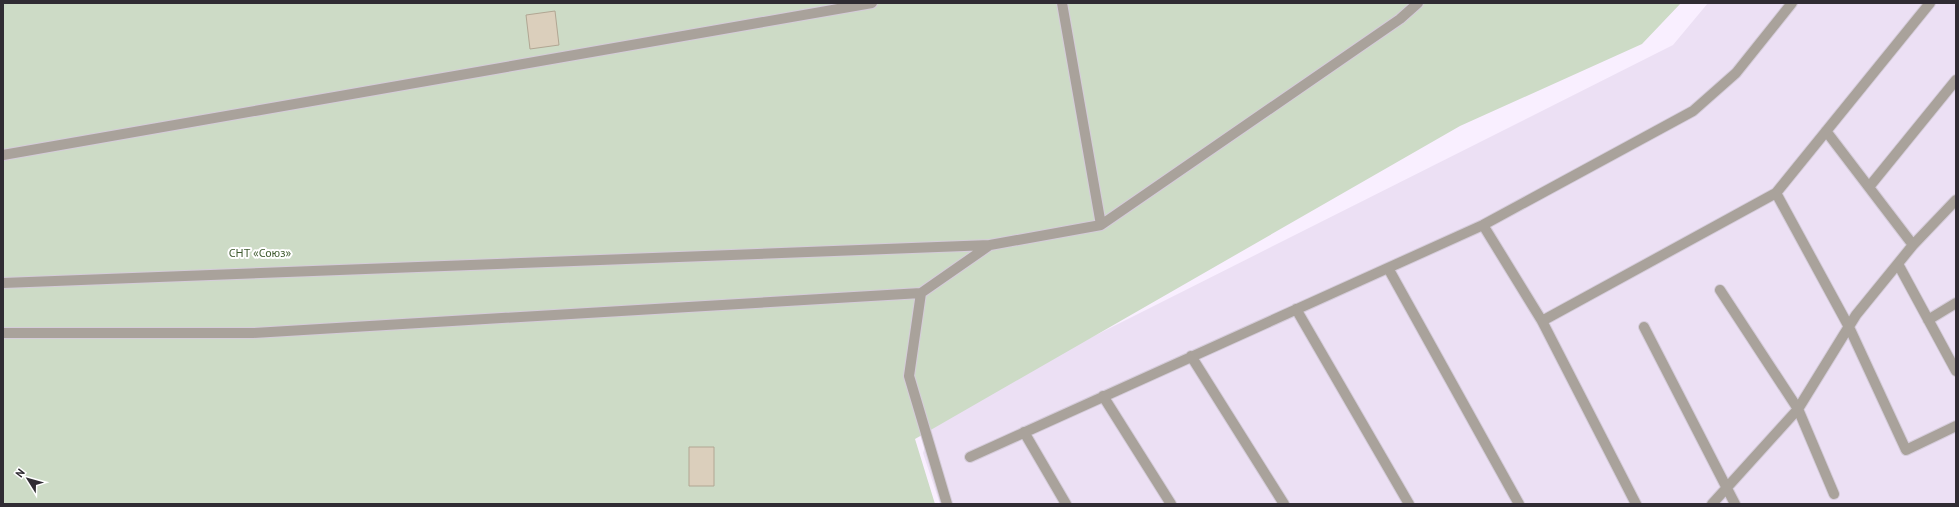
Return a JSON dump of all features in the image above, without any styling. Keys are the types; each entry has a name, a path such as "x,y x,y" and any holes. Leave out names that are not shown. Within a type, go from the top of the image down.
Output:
{"lane":[{"path":"3,155 872,3"},
{"path":"1062,3 1101,225"},
{"path":"3,283 990,245 1101,225 1400,19 1418,3"},
{"path":"970,457 1483,225 1693,111 1736,73 1792,3"},
{"path":"1542,321 1776,193 1930,3"},
{"path":"1869,187 1956,80"},
{"path":"1826,131 1913,245"},
{"path":"1776,193 1849,327 1906,450 1956,426"},
{"path":"1712,504 1726,486 1798,409 1856,315 1913,245 1956,200"},
{"path":"1483,225 1542,321 1636,504"},
{"path":"3,333 253,333 921,293 990,245"},
{"path":"1898,264 1956,371"},
{"path":"1388,268 1519,504"},
{"path":"1720,290 1798,409 1834,494"},
{"path":"921,293 909,376 947,504"},
{"path":"1928,320 1956,303"},
{"path":"1296,309 1409,504"},
{"path":"1644,327 1735,504"},
{"path":"1191,356 1284,504"},
{"path":"1103,396 1171,504"},
{"path":"1024,432 1066,504"}],"shaded area":[{"path":"1708,3 1956,3 1956,504 940,504 923,453 935,416 1673,45"}],"green space":[{"name":"СНТ «Союз»","path":"3,3 1681,3 1642,44 1460,126 915,439 935,504 3,504"}],"building":[{"path":"555,11 559,45 530,49 526,15"},
{"path":"689,447 714,447 714,486 689,486"}]}
